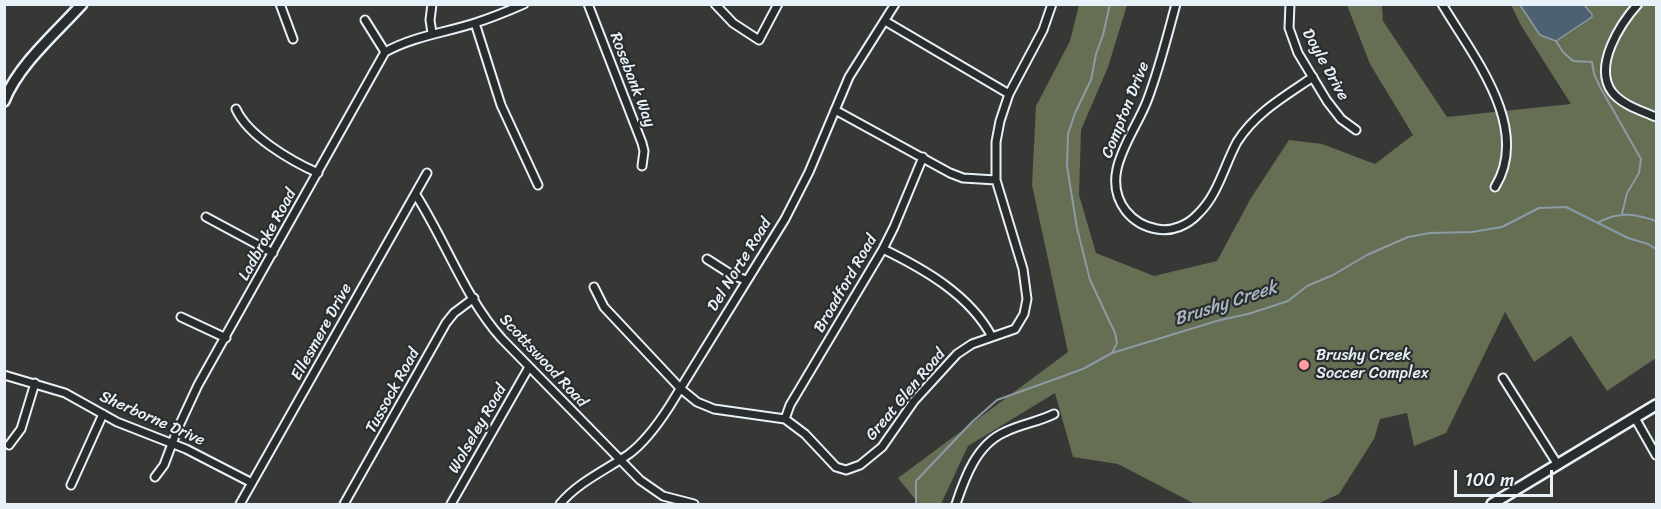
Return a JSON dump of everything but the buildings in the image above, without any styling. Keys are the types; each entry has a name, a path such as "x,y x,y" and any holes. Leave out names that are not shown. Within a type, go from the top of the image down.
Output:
{"main road":[{"path":"4,101 7,90 36,54 82,4"},
{"path":"1492,504 1656,405"}],"street":[{"path":"280,4 293,39"},
{"path":"432,4 430,20 432,33"},
{"path":"365,20 385,52 403,43 432,33 476,23 524,4"},
{"name":"Rosebank Way","path":"588,4 642,143 644,151 642,166"},
{"path":"715,4 733,23 759,40 778,4"},
{"name":"Del Norte Road","path":"560,504 582,485 631,452 653,429 681,388 796,199 849,77 895,4"},
{"name":"Great Glen Road","path":"785,419 805,434 832,464 842,469 851,469 866,462 882,447 914,401 957,354 972,344 1009,332 1019,325 1027,299 1023,269 996,180 997,134 1009,94 1043,30 1052,4"},
{"name":"Compton Drive","path":"1176,4 1147,102 1121,156 1115,179 1117,193 1124,208 1145,226 1160,230 1172,229 1196,217 1210,200 1236,144 1249,126 1270,106 1313,77"},
{"name":"Doyle Drive","path":"1290,4 1291,35 1298,53 1341,119 1356,130"},
{"path":"1442,4 1489,85 1504,118 1507,153 1503,173 1495,187"},
{"path":"1638,4 1612,45 1607,62 1606,79 1617,98 1656,117"},
{"path":"885,21 1009,94"},
{"path":"476,23 501,105 538,185"},
{"name":"Ladbroke Road","path":"155,477 164,465 194,394 385,52"},
{"path":"236,109 243,122 265,141 299,164 318,173"},
{"path":"836,110 958,176 996,180"},
{"name":"Broadford Road","path":"785,419 790,405 883,249 922,157"},
{"name":"Ellesmere Drive","path":"240,504 427,173"},
{"name":"Scottswood Road","path":"416,195 492,327 620,460 654,491 671,499 694,504"},
{"path":"206,217 273,253"},
{"path":"883,249 949,288 978,315 992,337"},
{"path":"707,259 747,280"},
{"path":"594,288 604,307 697,402 714,409 785,419"},
{"name":"Tussock Road","path":"344,504 446,323 457,310 474,298"},
{"path":"181,317 226,338"},
{"name":"Wolseley Road","path":"451,504 529,367"},
{"name":"Sherborne Drive","path":"4,375 65,393 117,422 172,443 252,483"},
{"path":"1503,378 1558,465"},
{"path":"9,445 21,429 34,383"},
{"path":"71,485 103,414"},
{"path":"956,504 973,463 987,444 1004,432 1032,424 1054,414"},
{"path":"1635,418 1656,455"}],"green space":[{"path":"1079,5 1127,5 1108,67 1081,130 1079,195 1096,253 1154,276 1217,261 1251,198 1289,140 1322,144 1375,164 1413,135 1370,64 1347,5 1382,5 1383,21 1447,117 1571,104 1522,27 1511,5 1656,5 1656,358 1607,391 1571,336 1534,362 1505,312 1446,433 1414,446 1407,413 1380,419 1374,439 1339,494 1317,504 1195,504 1118,464 1073,457 1055,393 968,446 941,504 919,504 898,478 1068,352 1032,185 1036,106 1070,41"}],"water":[{"path":"1520,5 1584,5 1592,17 1556,41 1540,35"}],"waterway":[{"path":"1110,4 1091,80 1068,134 1067,166 1077,228 1090,280 1115,333 1117,343 1112,353"},
{"path":"1556,41 1573,61 1592,62 1600,87 1641,159 1639,173 1627,193 1622,214"},
{"name":"Brushy Creek","path":"916,504 916,481 972,422 997,400 1083,369 1112,353 1288,301 1307,286 1408,237 1502,227 1539,208 1566,207 1628,238 1656,249"},
{"path":"1599,222 1621,215 1656,221"}],"place":[{"name":"Brushy Creek Soccer Complex","path":"1304,365"}]}
